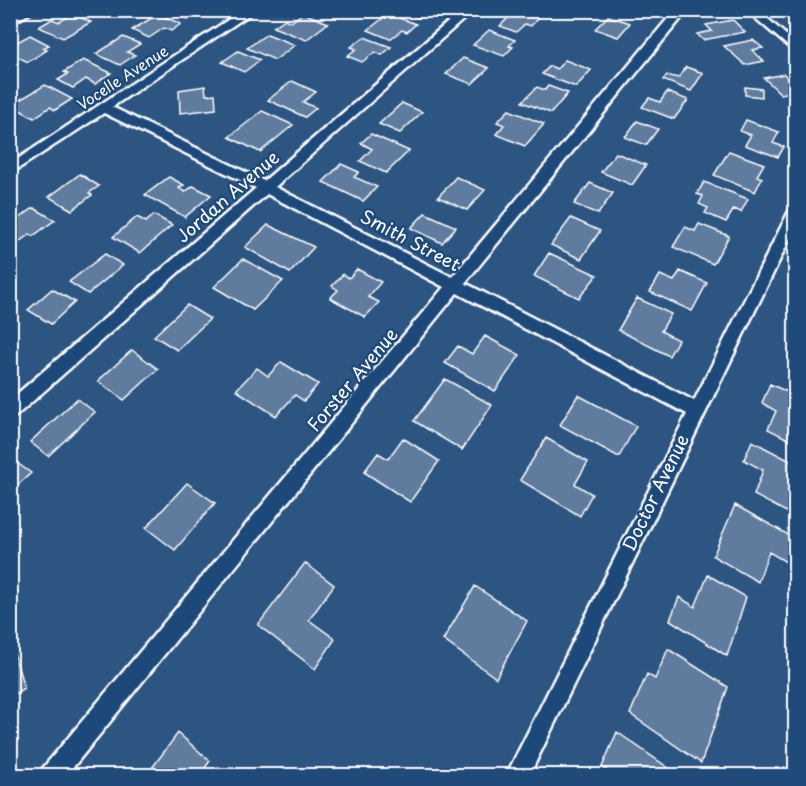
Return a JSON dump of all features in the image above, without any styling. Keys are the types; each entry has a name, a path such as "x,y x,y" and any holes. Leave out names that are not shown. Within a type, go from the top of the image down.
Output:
{"street":[{"path":"10,21 31,10"},
{"name":"Vocelle Avenue","path":"10,170 251,10"},
{"name":"Jordan Avenue","path":"10,411 469,10"},
{"name":"Forster Avenue","path":"51,776 679,12 683,10"},
{"path":"751,10 795,50"},
{"name":"Smith Street","path":"104,108 267,188 696,410"},
{"name":"Doctor Avenue","path":"517,776 795,211"}],"building":[{"path":"178,10 201,10 188,19 174,13"},
{"path":"400,10 428,10 419,18"},
{"path":"508,10 516,10 538,18 531,26 525,24 516,32 500,26 509,17 503,15"},
{"path":"303,13 328,23 306,40 273,27 285,19 291,22"},
{"path":"73,14 91,22 63,38 39,27 52,19 59,22"},
{"path":"158,14 181,24 171,31 164,28 149,38 132,30"},
{"path":"388,14 416,24 407,32 402,30 390,39 368,30"},
{"path":"608,16 630,23 618,37 595,29"},
{"path":"733,20 745,32 703,40 697,34 712,31 706,25"},
{"path":"489,30 515,40 509,46 513,47 504,56 473,45"},
{"path":"267,34 295,45 275,60 247,48"},
{"path":"30,35 49,45 43,48 47,50 28,62 10,53 10,46"},
{"path":"123,37 140,44 127,52 135,55 120,65 96,54"},
{"path":"364,37 391,47 382,55 375,52 362,62 347,56 356,49 351,47"},
{"path":"753,40 763,48 752,50 764,61 745,65 724,46"},
{"path":"238,51 260,60 244,72 222,62"},
{"path":"463,58 489,68 472,84 446,74"},
{"path":"83,60 111,73 95,84 86,79 73,88 58,80 68,74 64,72"},
{"path":"565,60 591,70 576,87 542,74 550,66 557,69"},
{"path":"686,67 703,73 691,91 663,80 667,75 678,78"},
{"path":"784,74 796,85 796,91 781,94 764,78"},
{"path":"292,81 316,92 303,102 316,108 305,117 268,100"},
{"path":"45,85 72,99 55,110 50,107 34,118 11,105"},
{"path":"205,86 206,95 215,94 216,109 180,113 179,90"},
{"path":"548,86 568,93 551,113 522,102 537,87 545,90"},
{"path":"745,87 762,89 762,97 745,95"},
{"path":"667,92 688,100 674,119 642,107 649,98 660,102"},
{"path":"402,103 422,112 400,133 379,124"},
{"path":"509,110 544,124 525,146 496,134 504,125 497,122"},
{"path":"262,111 293,125 260,152 229,137"},
{"path":"746,120 779,132 773,143 784,147 778,157 745,145 751,135 740,131"},
{"path":"637,121 658,129 646,145 625,137"},
{"path":"371,134 409,151 386,173 360,161 372,149 361,143"},
{"path":"729,151 764,164 757,176 762,178 755,192 714,175"},
{"path":"616,153 646,165 632,185 601,172"},
{"path":"341,164 359,172 354,177 377,187 363,201 323,182"},
{"path":"80,174 99,186 89,193 92,195 72,210 49,197"},
{"path":"169,177 184,185 179,188 185,192 193,186 211,195 185,217 145,195"},
{"path":"456,177 485,190 467,210 438,197"},
{"path":"704,182 748,199 741,212 734,209 726,222 705,213 708,208 699,204 703,196 697,194"},
{"path":"590,183 613,193 598,214 574,204"},
{"path":"34,208 55,220 33,236 30,234 13,246 10,244 10,224"},
{"path":"425,213 456,227 442,243 411,228"},
{"path":"154,215 172,225 140,253 113,237 137,217 146,222"},
{"path":"571,218 600,231 581,259 551,245"},
{"path":"699,224 729,236 713,264 673,247 685,227 695,231"},
{"path":"268,225 314,247 290,273 245,247"},
{"path":"549,253 597,275 579,298 534,276"},
{"path":"105,254 123,265 88,294 69,282"},
{"path":"243,259 283,281 253,310 214,287"},
{"path":"357,269 381,282 368,297 379,302 365,317 330,298 338,290 332,286 343,274 349,278"},
{"path":"680,271 707,283 692,311 650,292 660,275 674,281"},
{"path":"52,289 75,302 51,324 28,310"},
{"path":"637,298 671,314 661,331 678,340 669,356 618,330"},
{"path":"187,305 210,319 177,350 154,336"},
{"path":"485,336 520,355 495,391 445,363 458,346 472,354"},
{"path":"132,350 158,369 124,400 98,381"},
{"path":"281,362 318,384 304,401 295,395 276,416 236,390 257,368 268,376"},
{"path":"445,379 492,405 462,450 414,421"},
{"path":"770,384 796,396 796,443 768,429 776,411 762,403"},
{"path":"578,395 636,426 619,457 560,425"},
{"path":"77,399 95,412 48,456 30,442"},
{"path":"403,438 439,461 410,502 364,472 378,453 388,459"},
{"path":"546,438 588,462 575,484 592,494 580,516 520,480"},
{"path":"752,441 796,464 796,517 754,495 763,470 744,460"},
{"path":"10,458 31,473 10,492"},
{"path":"187,483 215,503 175,550 146,528"},
{"path":"735,505 794,538 786,562 769,552 758,582 713,556"},
{"path":"305,563 334,585 309,620 335,639 315,669 258,625"},
{"path":"708,575 746,597 727,656 670,620 679,597 695,607"},
{"path":"475,586 527,621 496,678 443,640"},
{"path":"668,649 728,687 701,763 630,714 647,674 655,679"},
{"path":"14,653 24,688 10,697 10,655"},
{"path":"617,732 680,776 614,776 602,767"},
{"path":"178,733 210,761 199,776 146,776"}]}
